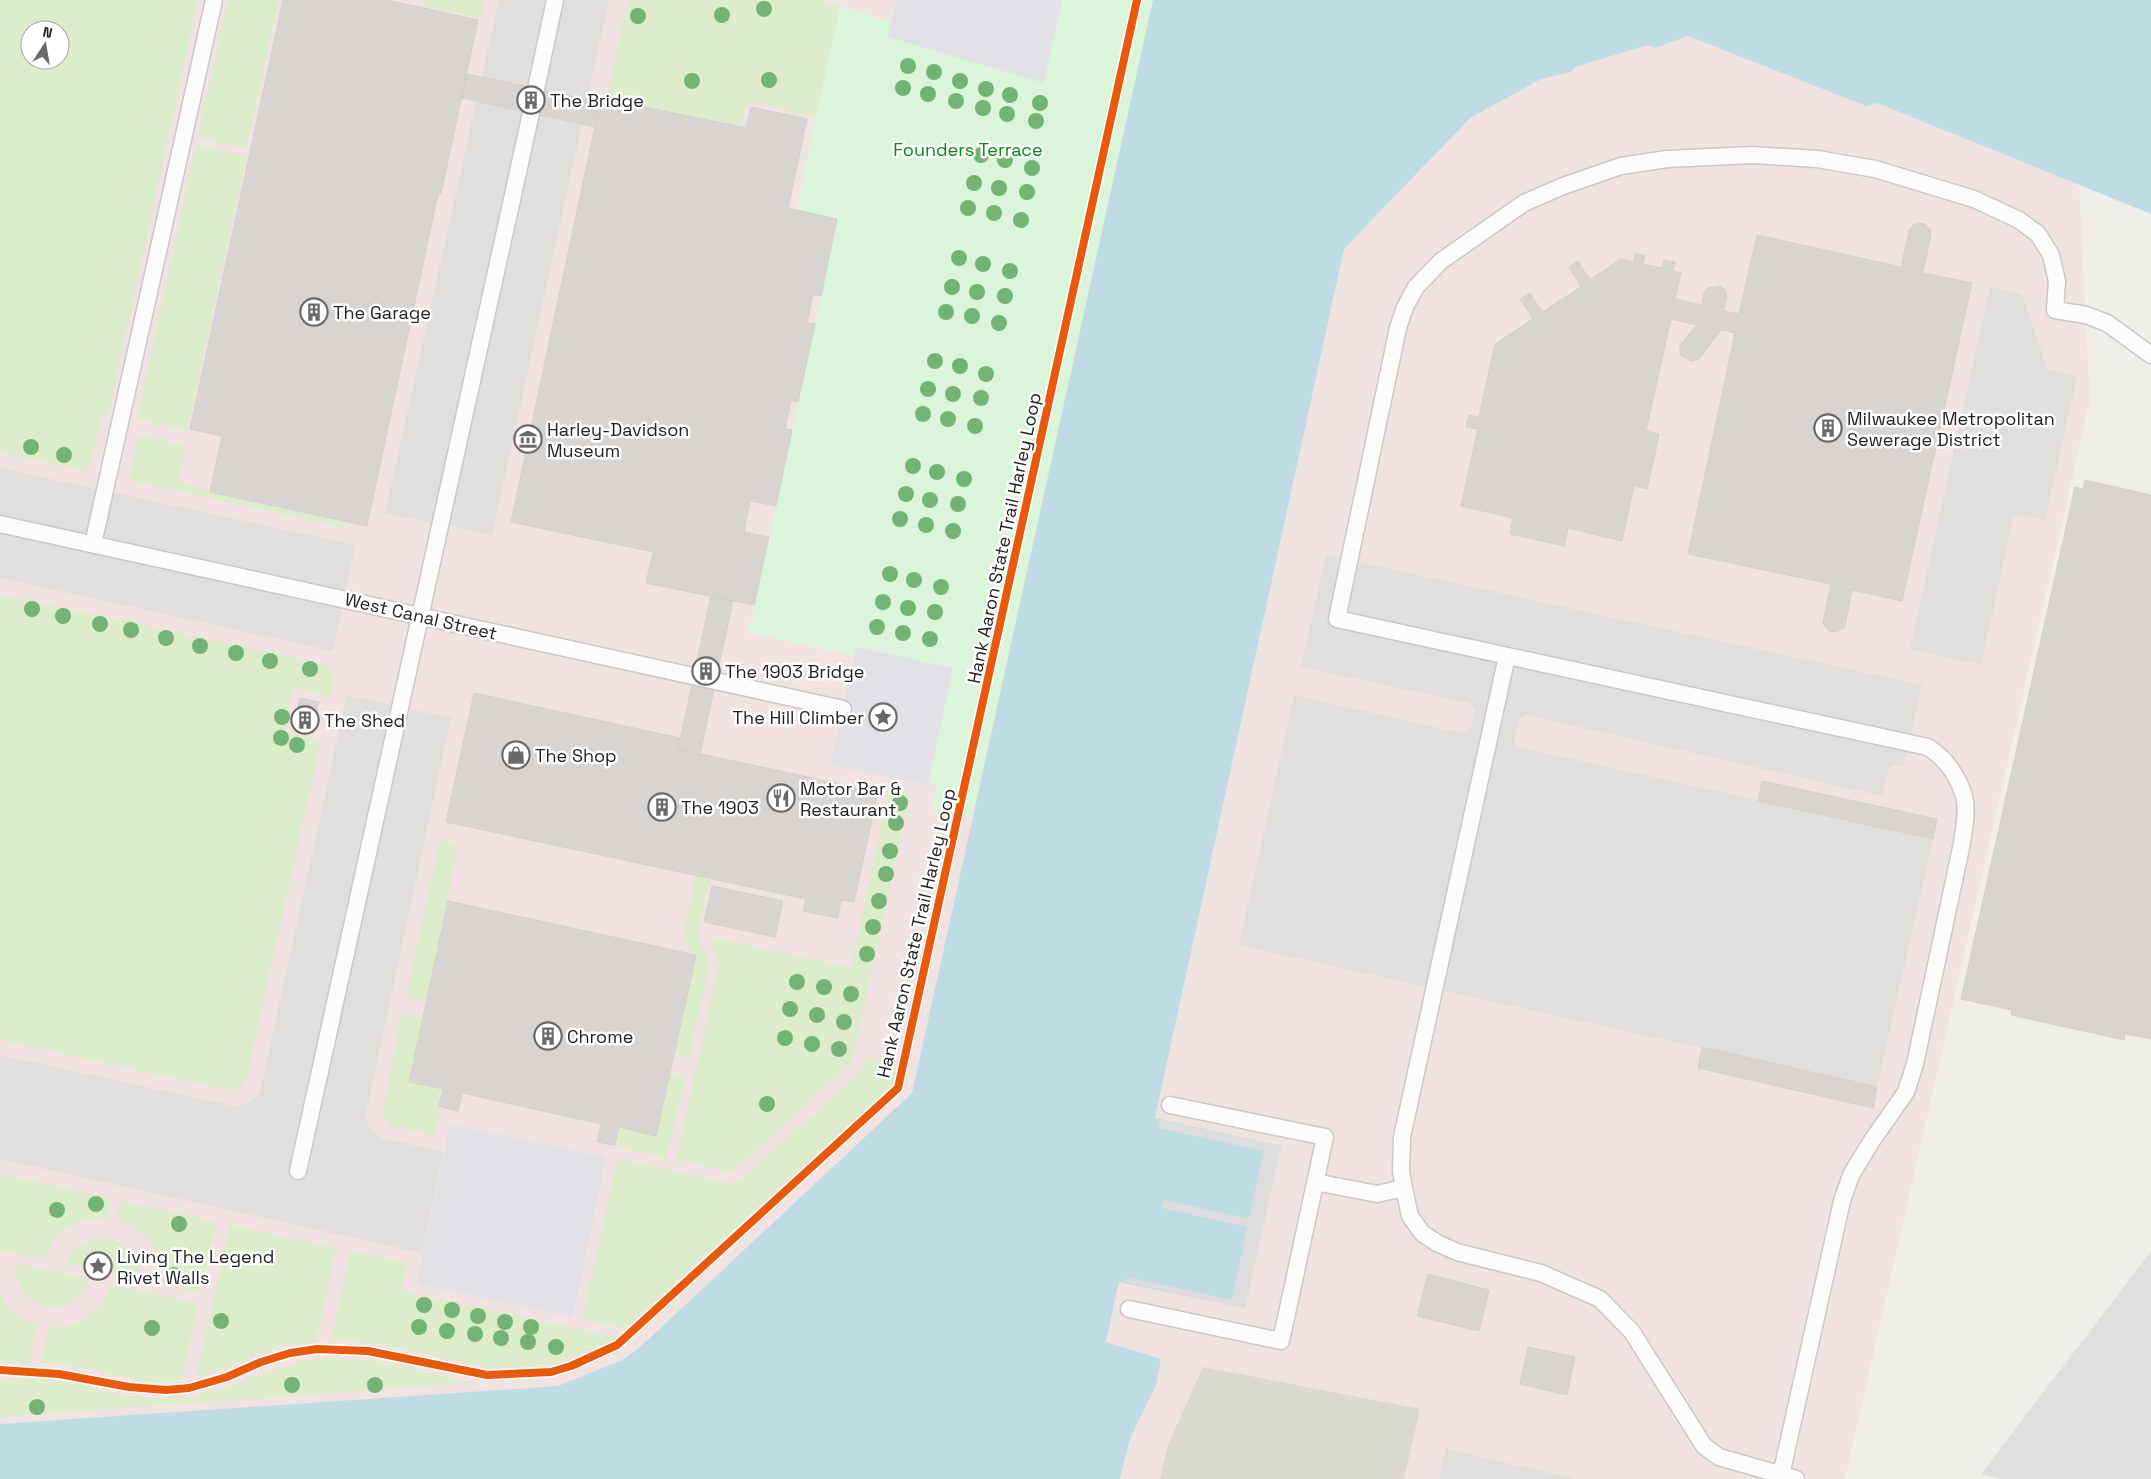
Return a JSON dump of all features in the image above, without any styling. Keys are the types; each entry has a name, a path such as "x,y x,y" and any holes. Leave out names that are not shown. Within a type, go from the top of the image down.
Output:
{"lane":[{"path":"94,544 214,0"},
{"path":"536,89 555,0"},
{"path":"298,1171 530,113"},
{"path":"1507,656 1402,1137 1401,1171 1410,1216 1422,1233 1437,1243 1457,1252 1540,1273 1600,1298 1632,1332 1704,1446 1719,1457 1789,1477 1842,1201 1851,1175 1871,1142 1906,1092 1915,1064 1962,842 1965,797 1942,756 1928,747 1337,619 1398,328 1405,307 1416,287 1441,261 1524,203 1563,186 1621,166 1667,159 1752,155 1818,159 1875,169 1974,199 2019,220 2038,234 2052,255 2057,281 2055,310 2086,315 2107,323 2151,355"},
{"name":"West Canal Street","path":"0,524 843,709"},
{"path":"1129,1309 1281,1341 1325,1137 1170,1105"},
{"path":"1315,1182 1377,1194 1404,1188"}],"shaded area":[{"name":"Harley-Davidson Museum","path":"0,0 1153,0 912,1093 638,1349 620,1361 558,1386 0,1424"},
{"path":"499,0 609,0 492,535 385,513"},
{"path":"896,0 1062,0 1044,83 888,37"},
{"path":"1688,36 1866,106 1877,103 2079,185 2090,400 1845,1479 1120,1479 1130,1439 1156,1385 1106,1342 1119,1281 1245,1308 1275,1169 1155,1119 1344,249 1470,118 1539,80 1573,71 1575,67 1648,45 1655,48"},
{"path":"1990,287 2022,294 2048,370 2077,376 2045,520 2019,515 2013,519 1981,665 1910,649"},
{"path":"0,468 355,545 333,651 0,578"},
{"path":"1326,555 1922,685 1903,767 1895,765 1889,768 1882,796 1526,715 1519,720 1514,741 1518,747 1933,839 1877,1087 1239,945 1294,695 1461,733 1470,730 1475,711 1469,703 1301,667"},
{"path":"856,647 953,668 928,785 831,765"},
{"path":"347,695 451,718 365,1118 371,1130 382,1138 443,1152 422,1253 0,1159 0,1055 229,1105 240,1106 250,1102 260,1092"},
{"path":"450,1124 606,1157 573,1317 417,1284"},
{"path":"2151,1251 2151,1479 2002,1479 1981,1474"},
{"path":"1203,1367 1420,1409 1404,1479 1160,1479 1168,1445"},
{"path":"1446,1448 1574,1479 1439,1479"}],"green space":[{"path":"0,0 198,0 108,415 102,414 88,471 0,452"},
{"path":"228,0 279,0 246,149 197,138"},
{"path":"425,0 484,0 481,18 424,6"},
{"path":"628,0 821,0 840,6 816,117 750,101 747,103 742,127 606,99"},
{"name":"Founders Terrace","path":"896,0 1153,0 972,818 933,809 938,783 836,762 859,657 749,633 837,219 796,210 840,6 891,22"},
{"path":"196,145 246,156 187,431 137,419"},
{"path":"139,435 186,446 178,482 210,490 210,492 345,522 344,528 129,480"},
{"path":"0,594 323,664 333,673 334,681 331,696 292,688 284,732 321,740 247,1076 238,1088 229,1090 0,1040"},
{"path":"889,789 910,793 852,1062 732,1172 676,1160 719,964 709,937 851,967"},
{"path":"440,840 458,843 448,901 426,1001 406,997"},
{"path":"696,876 710,879 697,934 710,963 689,1057 674,1054 695,955 691,954 684,932"},
{"path":"402,1013 423,1018 409,1082 443,1089 435,1136 389,1125 383,1113"},
{"path":"865,1057 898,1065 894,1083 625,1328 582,1319 618,1159 736,1184 863,1070"},
{"path":"670,1073 685,1076 667,1158 615,1147 619,1127 656,1136"},
{"path":"0,1174 109,1198 109,1219 88,1220 70,1227 54,1240 45,1259 0,1250"},
{"path":"119,1200 216,1221 200,1293 162,1285 163,1274 158,1253 137,1229 118,1220"},
{"path":"230,1225 336,1248 316,1341 291,1344 272,1349 215,1372 197,1377"},
{"path":"100,1238 117,1241 130,1250 138,1263 141,1280 65,1263 71,1253 79,1246"},
{"path":"351,1251 407,1263 402,1291 616,1337 550,1364 489,1368 374,1343 331,1340"},
{"path":"16,1263 90,1279 81,1294 73,1301 63,1306 52,1307 42,1305 25,1293 19,1284 16,1274"},
{"path":"111,1285 198,1303 182,1379 157,1382 127,1378 68,1365 41,1364 48,1327 69,1325 87,1317 102,1304"},
{"path":"0,1295 15,1314 30,1323 36,1324 29,1363 0,1362"},
{"path":"329,1358 373,1361 403,1366 469,1383 0,1417 0,1379 45,1379 127,1395 176,1398 196,1396 215,1391 289,1365"}],"water":[{"path":"1153,0 2151,0 2151,214 1877,103 1866,106 1688,36 1655,48 1648,45 1575,67 1573,71 1539,80 1470,118 1344,249 1155,1118 1281,1146 1245,1308 1119,1282 1106,1342 1161,1359 1156,1385 1130,1439 1120,1479 0,1479 0,1424 558,1386 620,1361 638,1349 912,1093"}],"pier":[{"path":"1160,1120 1281,1146 1245,1308 1126,1282 1127,1277 1232,1300 1247,1227 1162,1208 1164,1200 1249,1219 1264,1151 1158,1128"}],"building":[{"name":"The Garage","path":"283,0 387,0 478,20 441,194 438,194 367,526 210,492 222,436 190,429"},
{"name":"The Bridge","path":"467,74 600,102 595,127 462,98"},
{"name":"Harley-Davidson Museum","path":"601,98 746,128 751,107 807,119 788,208 837,219 821,296 813,294 807,323 815,324 798,402 791,400 785,429 792,430 776,506 750,501 744,532 769,537 754,605 646,583 653,552 511,522"},
{"name":"Milwaukee Metropolitan Sewerage District","path":"1918,223 1925,224 1930,229 1931,234 1923,273 1972,283 1902,601 1852,590 1845,627 1836,632 1829,631 1823,623 1831,584 1688,554 1735,333 1721,330 1699,359 1692,361 1680,355 1680,345 1697,325 1671,319 1646,431 1659,434 1657,445 1647,489 1634,486 1622,541 1568,528 1564,546 1510,534 1513,518 1461,506 1478,429 1466,427 1469,415 1479,417 1495,344 1533,319 1520,299 1530,293 1542,312 1581,287 1569,267 1578,261 1590,280 1621,259 1634,262 1635,253 1645,256 1643,264 1663,268 1664,260 1675,262 1673,271 1681,273 1675,299 1702,305 1704,293 1708,288 1721,286 1727,296 1724,311 1739,314 1757,235 1901,267 1909,231 1912,226"},
{"path":"2085,480 2151,495 2151,1039 2125,1034 2124,1040 2011,1015 2012,1010 1961,999 2075,487 2083,489"},
{"name":"The 1903 Bridge","path":"711,596 733,601 700,754 678,749"},
{"name":"The 1903","path":"474,693 680,738 678,749 878,792 854,902 841,900 838,918 803,911 806,899 446,822"},
{"name":"The Shed","path":"300,698 319,702 312,732 294,728"},
{"path":"1762,781 1937,819 1933,839 1758,801"},
{"path":"712,886 783,901 775,937 704,922"},
{"name":"Chrome","path":"448,901 696,955 656,1136 619,1127 615,1145 597,1142 601,1124 462,1093 458,1111 448,1109 439,1106 443,1089 409,1082"},
{"path":"1702,1047 1877,1087 1873,1108 1698,1068"},
{"path":"1428,1274 1489,1290 1479,1331 1417,1316"},
{"path":"1528,1347 1575,1357 1567,1395 1520,1384"}],"cycle path":[{"name":"Hank Aaron State Trail Harley Loop","path":"0,1370 59,1374 129,1387 166,1390 189,1388 227,1377 261,1362 290,1353 317,1349 368,1351 487,1375 551,1372 571,1366 617,1345 898,1088 1137,0"}],"place":[{"name":"The Bridge","path":"531,100"},
{"name":"The Garage","path":"314,312"},
{"name":"Milwaukee Metropolitan Sewerage District","path":"1828,428"},
{"name":"Harley-Davidson Museum","path":"528,439"},
{"name":"The 1903 Bridge","path":"706,671"},
{"name":"The Hill Climber","path":"883,717"},
{"name":"The Shed","path":"305,720"},
{"name":"The Shop","path":"516,755"},
{"name":"Motor Bar & Restaurant","path":"781,798"},
{"name":"The 1903","path":"662,807"},
{"name":"Chrome","path":"548,1036"},
{"name":"Living The Legend Rivet Walls","path":"98,1266"}]}
